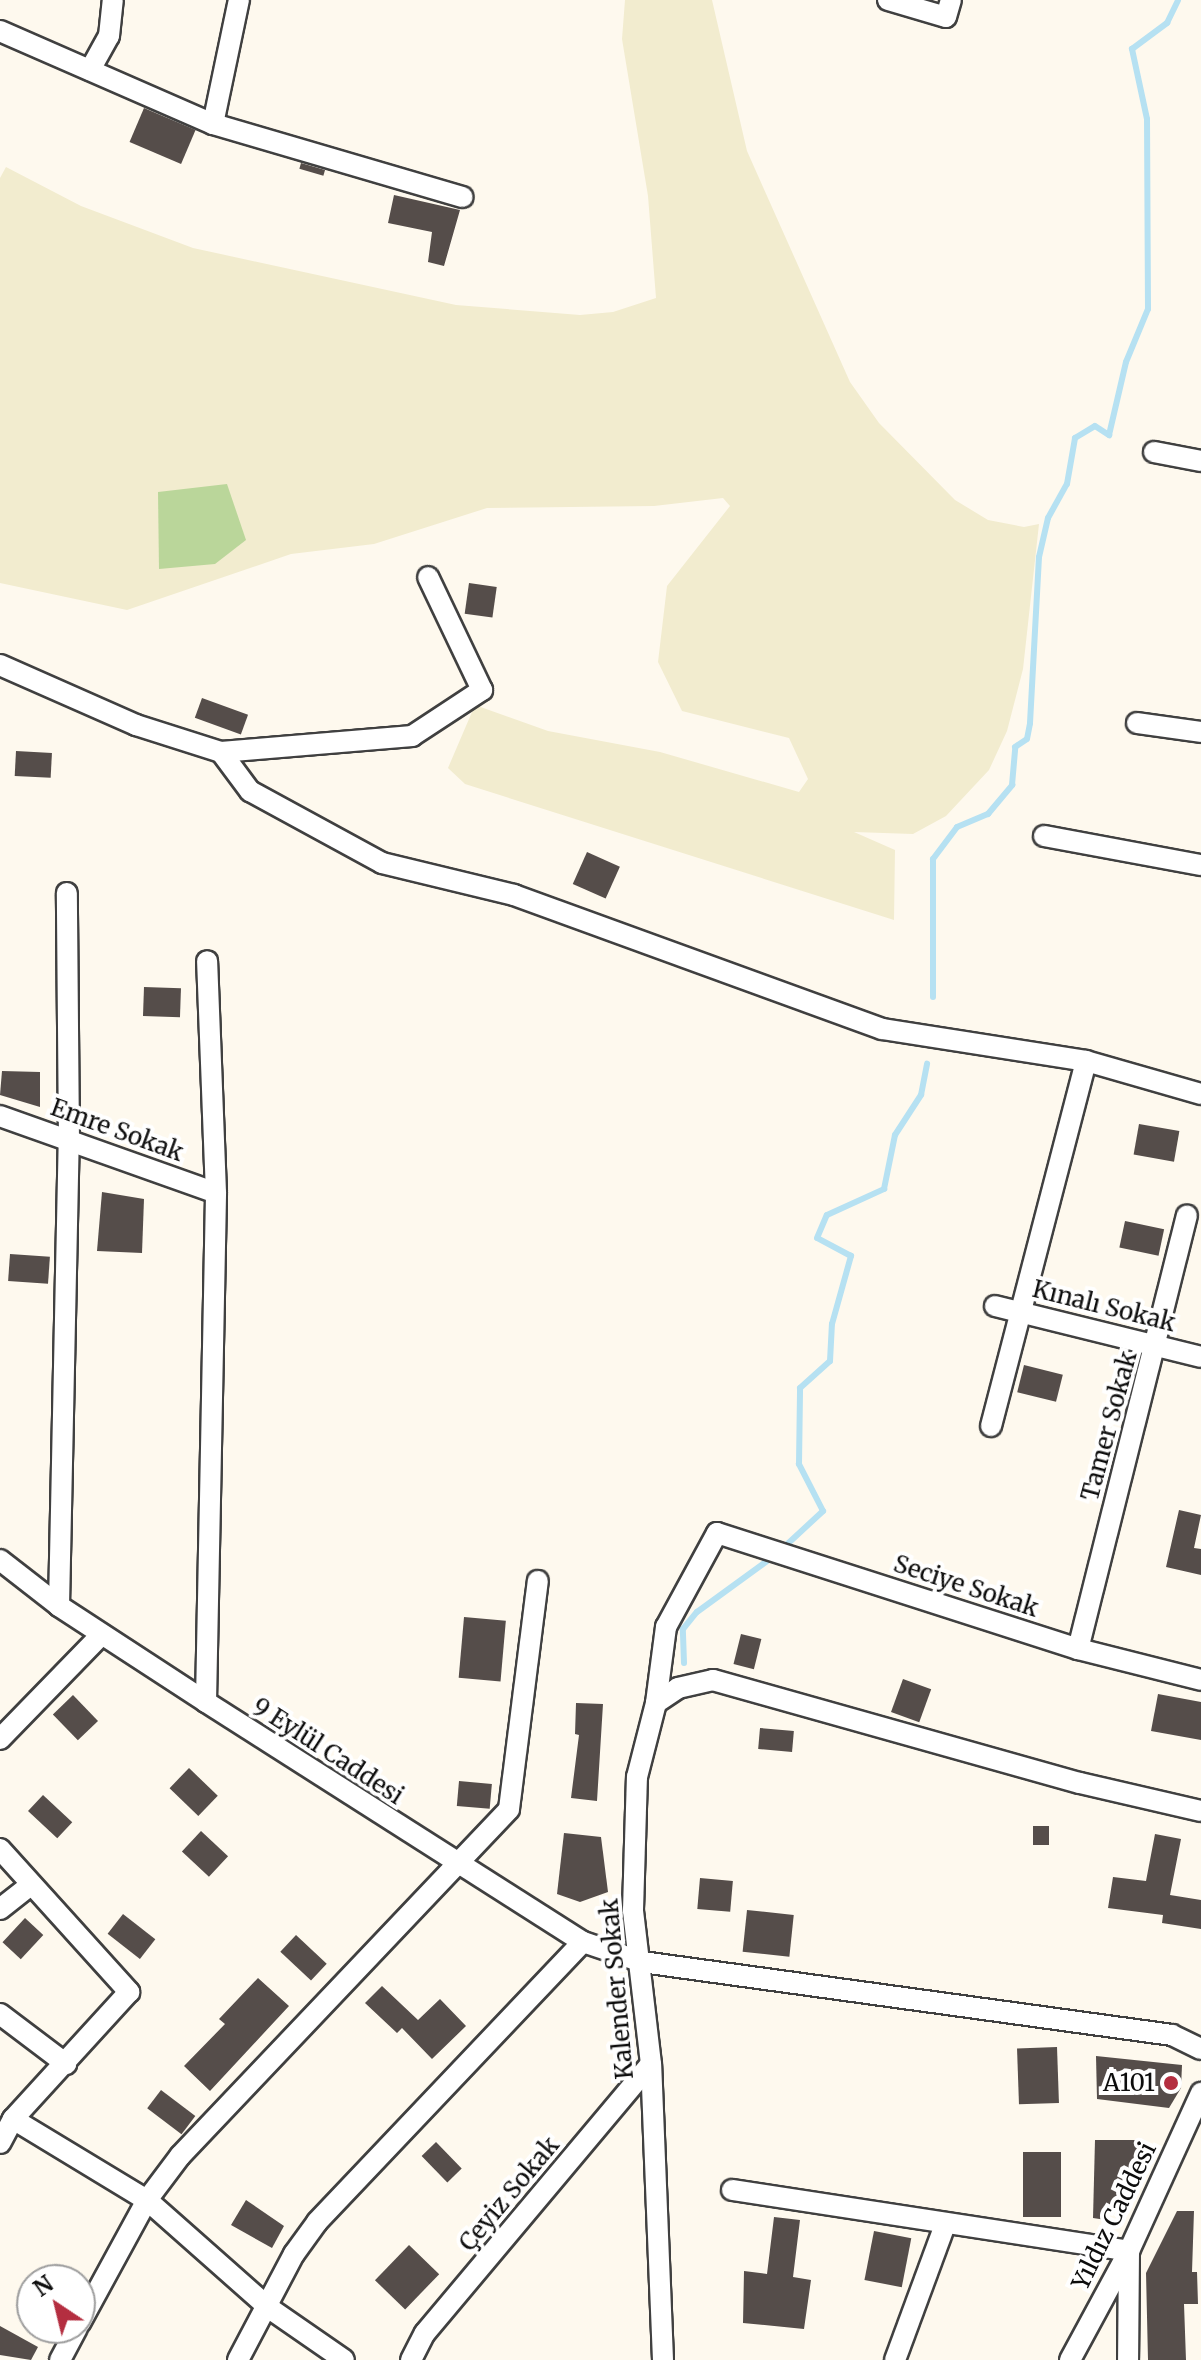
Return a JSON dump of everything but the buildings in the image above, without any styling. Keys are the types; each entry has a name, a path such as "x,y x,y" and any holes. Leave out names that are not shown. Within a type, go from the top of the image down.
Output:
{"street":[{"path":"90,70 109,36 113,0"},
{"path":"213,124 239,0"},
{"path":"888,0 948,9"},
{"path":"0,31 213,124 463,197"},
{"path":"1154,452 1201,461"},
{"path":"0,665 136,725 221,752 412,736 482,690 428,577"},
{"path":"1137,723 1201,732"},
{"path":"221,752 250,791 382,863 514,895 882,1029 1086,1061 1201,1094"},
{"path":"1044,836 1201,865"},
{"path":"59,1606 69,1141 67,893"},
{"path":"206,1702 216,1193 207,961"},
{"path":"991,1426 1086,1061"},
{"name":"Emre Sokak","path":"0,1116 216,1193"},
{"name":"Tamer Sokak","path":"1078,1649 1158,1345 1187,1215"},
{"name":"Kınalı Sokak","path":"995,1306 1201,1357"},
{"name":"Seciye Sokak","path":"717,1533 1078,1649 1201,1680"},
{"name":"Kalender Sokak","path":"663,2360 651,2064 642,1962 633,1910 637,1777 656,1703 666,1627 717,1533"},
{"name":"9 Eylül Caddesi","path":"0,1560 59,1606 457,1866 583,1942 642,1962 1172,2035 1201,2049"},
{"path":"96,2294 147,2200 201,2134 509,1809 538,1581"},
{"path":"0,1739 102,1634"},
{"path":"656,1703 678,1688 713,1680 1080,1783 1201,1811"},
{"path":"0,1849 129,1992 13,2119 0,2143"},
{"path":"0,1909 31,1885"},
{"path":"238,2360 269,2308 294,2254 317,2222 583,1942"},
{"path":"0,2014 66,2064"},
{"name":"Çeyiz Sokak","path":"411,2360 425,2333 651,2064"},
{"name":"Yıldız Caddesi","path":"1070,2360 1129,2251 1201,2093"},
{"path":"13,2119 147,2200 269,2308 344,2360"},
{"path":"732,2190 1129,2251 1128,2360"},
{"path":"895,2360 945,2225"}],"shaded area":[{"path":"625,0 712,0 747,151 850,382 879,423 955,500 988,520 1024,527 1039,524 1023,669 1007,731 989,770 946,816 913,834 854,832 895,850 894,920 465,784 448,768 475,705 548,731 660,752 799,792 808,779 789,738 682,711 658,662 667,586 730,506 723,498 654,506 487,508 374,544 291,554 127,610 0,583 0,178 6,167 81,206 193,248 456,305 580,315 613,312 656,298 648,196 622,39"}],"green space":[{"path":"227,484 246,540 215,564 159,569 158,492"}],"waterway":[{"path":"933,997 933,859 957,827 988,814 1012,785 1015,747 1027,739 1030,723 1039,557 1048,518 1067,484 1075,438 1095,426 1109,435 1126,362 1148,309 1147,119 1132,49 1167,23 1178,0"},
{"path":"782,1549 823,1511 799,1464 800,1388 830,1361 832,1324 851,1256 817,1238 827,1215 884,1189 895,1135 921,1095 927,1064"},
{"path":"684,1663 683,1629 697,1612 774,1556"}],"place":[{"name":"A101","path":"1171,2083"}]}
